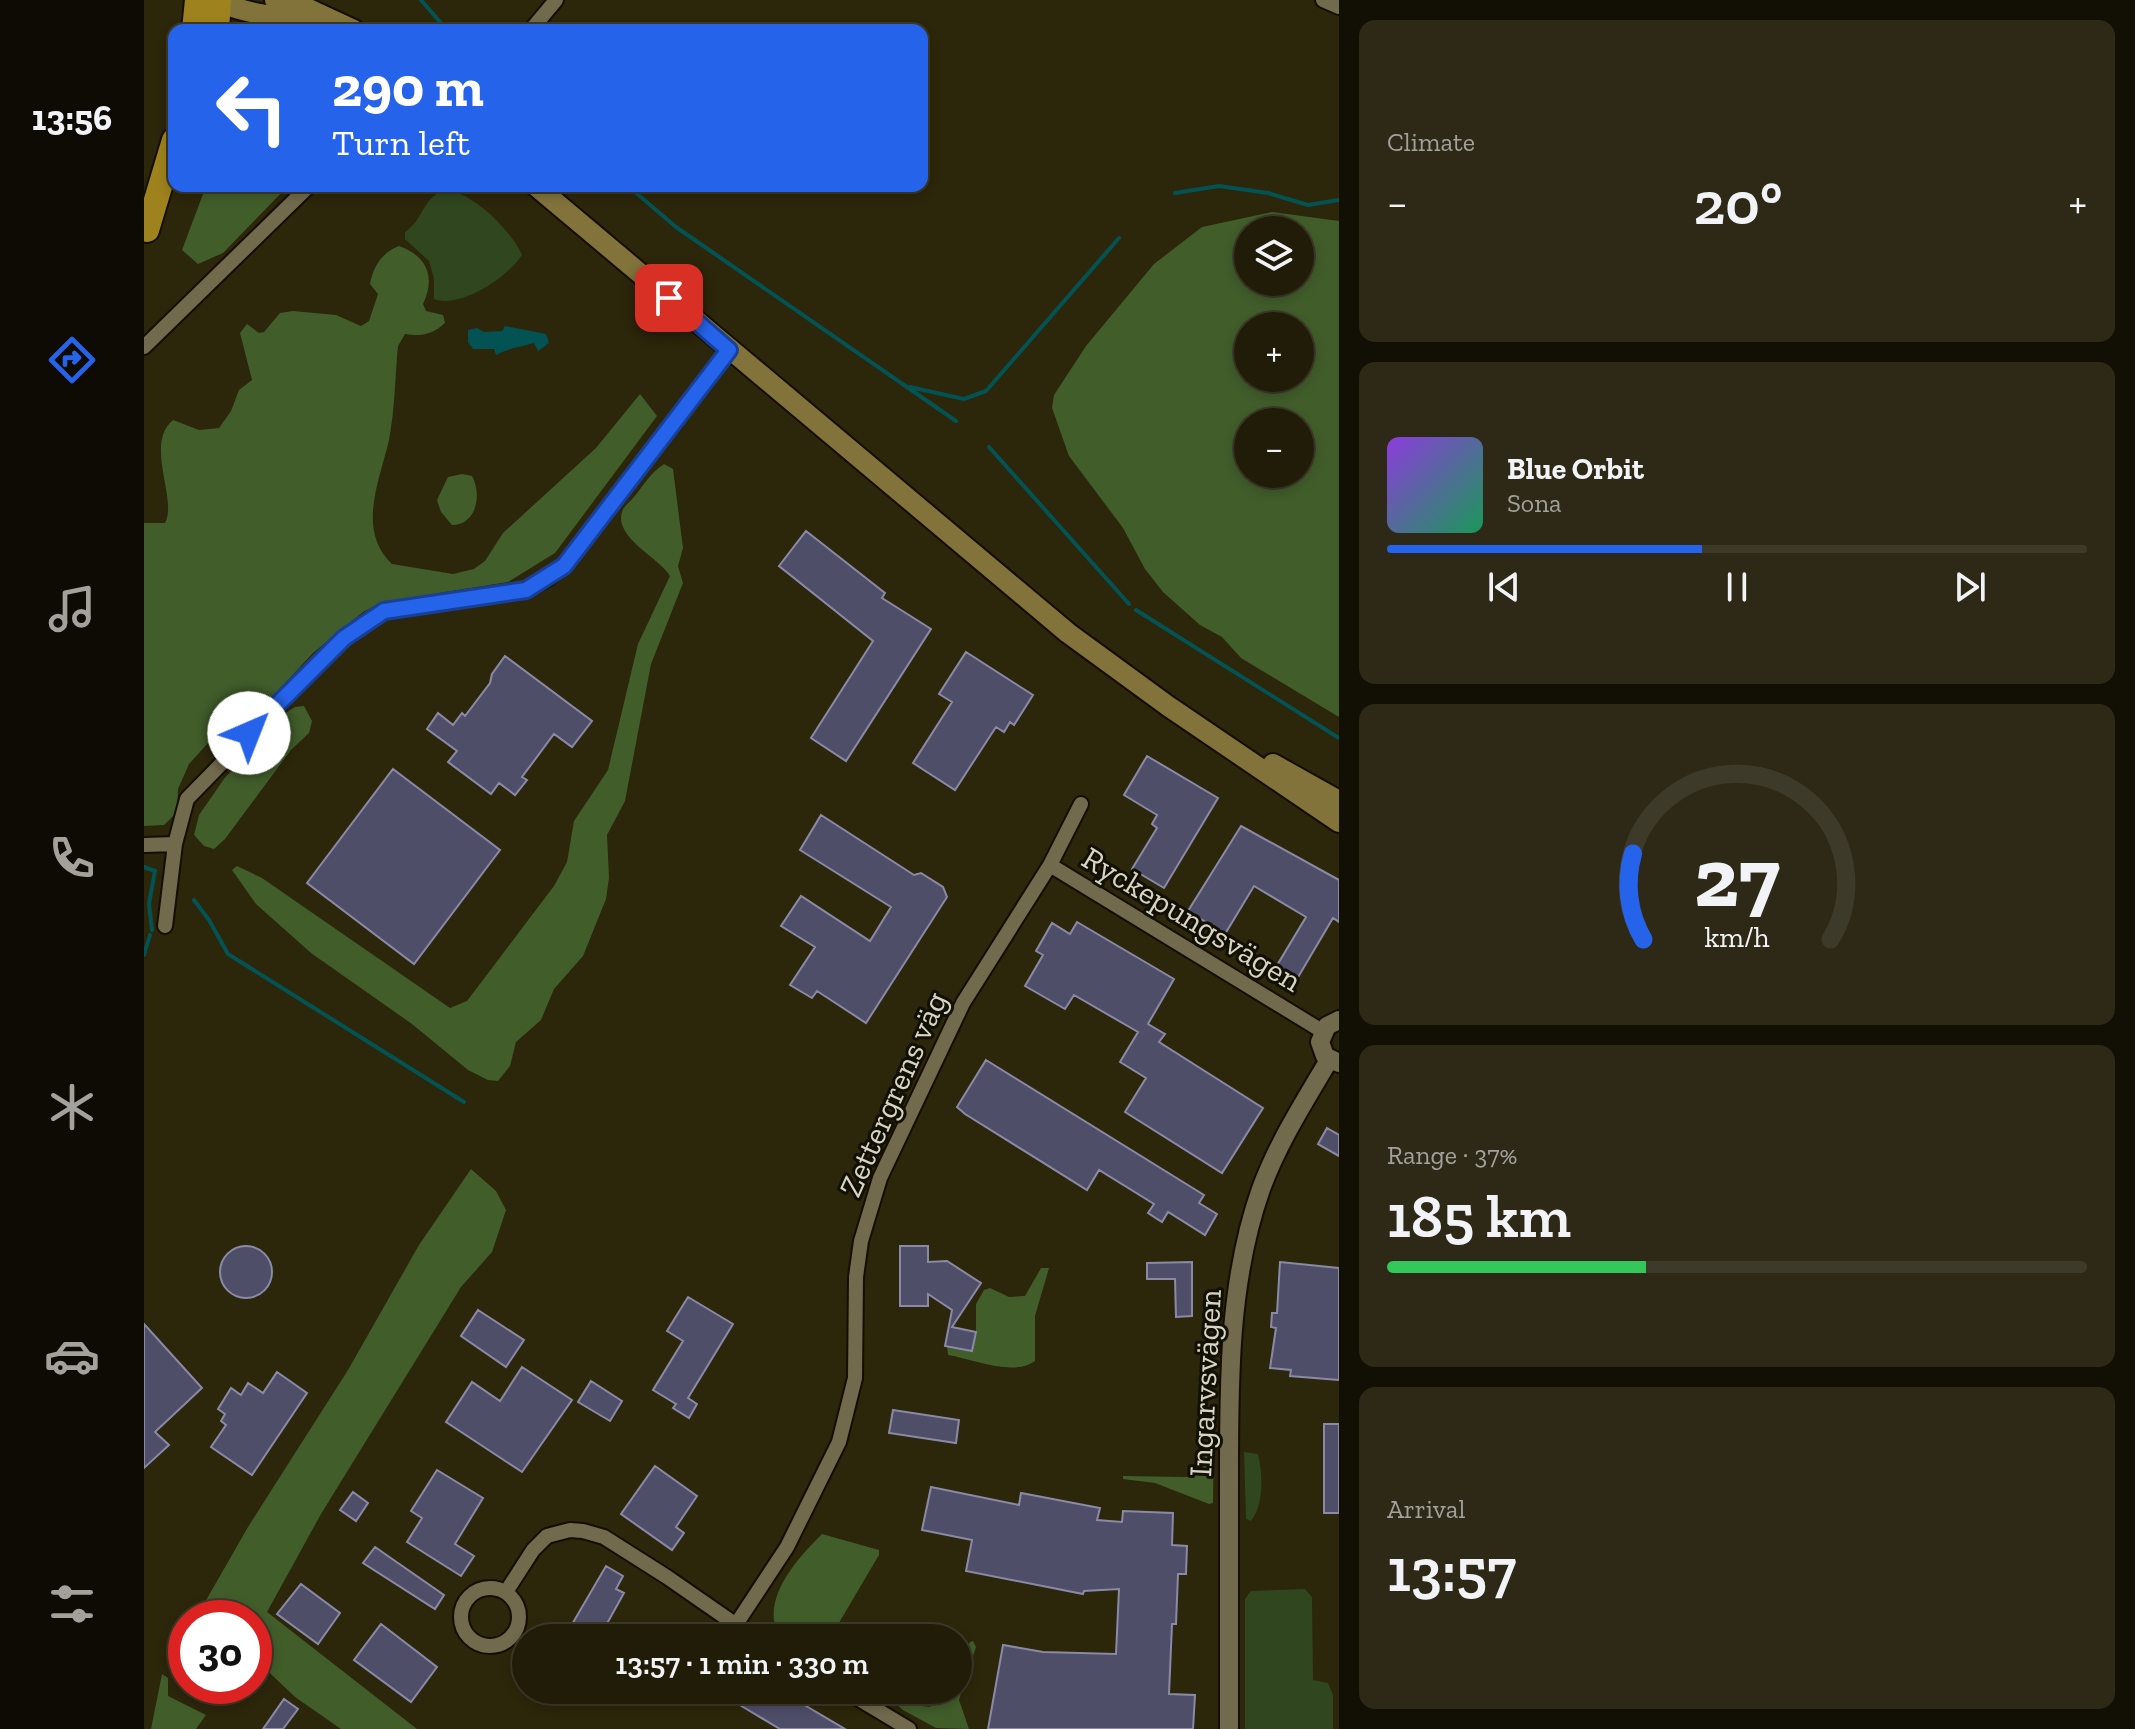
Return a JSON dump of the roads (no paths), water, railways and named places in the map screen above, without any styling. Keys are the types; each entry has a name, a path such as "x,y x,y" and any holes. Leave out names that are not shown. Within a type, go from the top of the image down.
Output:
{"highway":[{"path":"195,24 197,0 219,0 217,24"},
{"path":"146,232 168,160"},
{"path":"146,232 171,192"}],"main road":[{"path":"219,0 236,10 256,12 299,24"},
{"path":"275,0 302,6 341,24"},
{"path":"543,192 996,575 1168,706 1339,822"},
{"path":"1168,706 1339,801"}],"street":[{"path":"181,0 197,0"},
{"path":"536,24 556,0"},
{"path":"1323,0 1339,7"},
{"path":"144,347 303,192"},
{"path":"165,926 175,844 187,799 297,684 362,624 384,611 526,590 564,566 729,350"},
{"name":"Ryckepungsvägen","path":"1081,804 1050,865 1322,1031"},
{"path":"144,845 175,844"},
{"name":"Zettergrens väg","path":"736,1624 787,1547 839,1442 855,1378 856,1277 861,1241 880,1178 963,1003 1050,865"},
{"path":"1334,1062 1320,1047 1322,1031 1339,1020"},
{"name":"Ingarvsvägen","path":"1229,1729 1229,1419 1240,1284 1251,1225 1269,1168 1334,1062"},
{"path":"506,1592 533,1550 547,1536 570,1530 583,1531 604,1537 732,1624"},
{"path":"497,1588 506,1592 517,1606 519,1615 514,1633 508,1640 490,1646 473,1640 462,1626 462,1608 466,1600 480,1589 497,1588"},
{"path":"867,1704 909,1729"}],"water":[{"path":"505,326 546,334 549,343 538,351 534,343 496,355 494,349 473,349 468,342 468,330 502,331"}],"waterway":[{"path":"421,0 442,24"},
{"path":"1175,193 1219,186 1268,193 1308,205 1339,200"},
{"path":"635,192 676,227 956,421"},
{"path":"910,387 964,399 986,391 1119,238"},
{"path":"989,447 1129,604"},
{"path":"1136,610 1339,738"},
{"path":"144,867 155,871 149,904 152,930"},
{"path":"194,900 228,954 464,1102"},
{"path":"144,955 150,935"}]}
